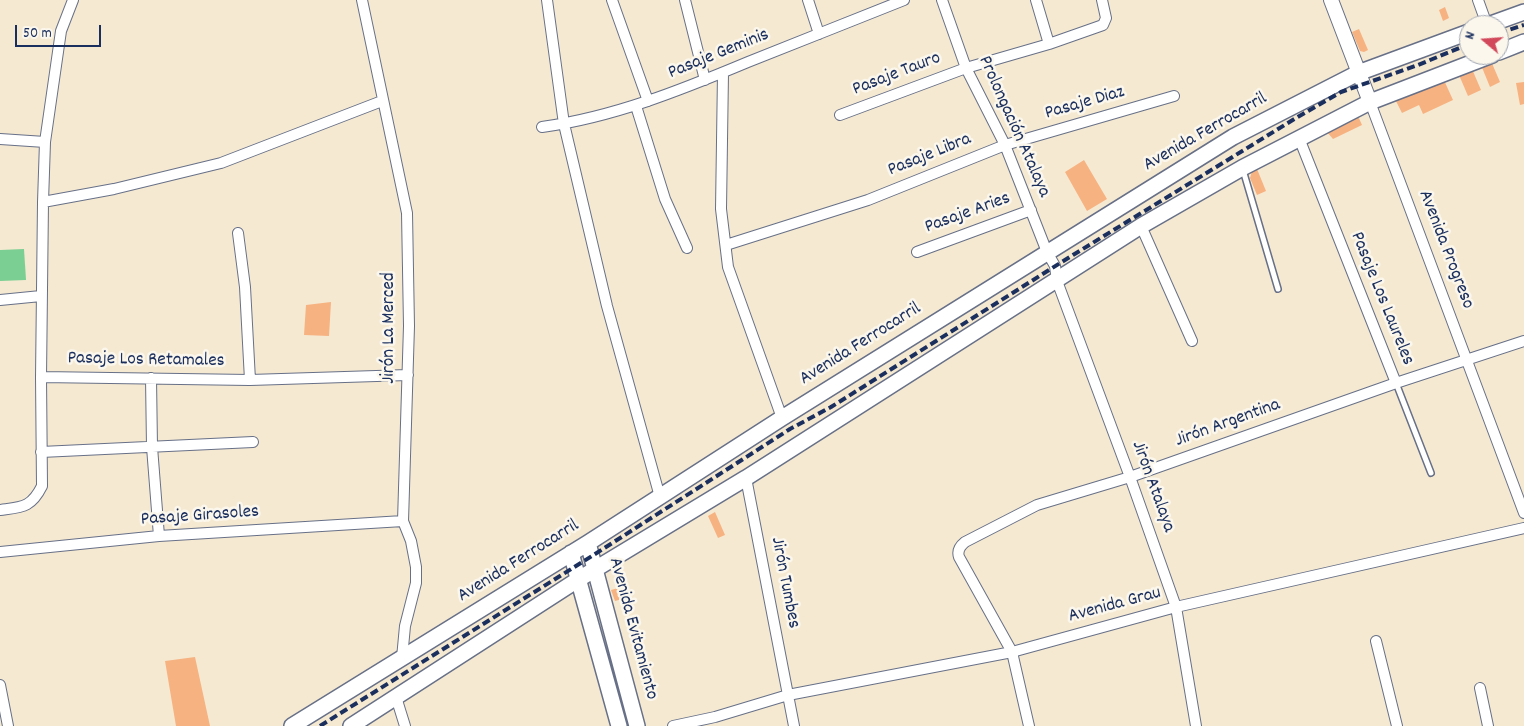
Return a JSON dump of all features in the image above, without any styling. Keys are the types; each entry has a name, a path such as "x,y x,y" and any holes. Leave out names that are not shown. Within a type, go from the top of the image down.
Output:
{"main road":[{"path":"1509,17 1524,12"},
{"name":"Avenida Ferrocarril","path":"292,726 588,543 782,418 1233,136 1358,73 1459,36"},
{"path":"1509,48 1524,42"},
{"path":"351,726 579,579 746,478 1056,274 1242,168 1299,138 1370,102 1466,65"},
{"name":"Avenida Evitamiento","path":"588,543 637,726"},
{"name":"Avenida Evitamiento","path":"572,553 619,726"}],"street":[{"path":"0,510 28,504 36,498 42,486 40,377 45,142 61,31 73,0"},
{"name":"Jirón La Merced","path":"362,0 407,213 409,326 403,521 411,541 416,567 416,582 405,626 402,658"},
{"path":"547,0 564,124 607,306 660,497"},
{"path":"612,0 648,101"},
{"path":"686,0 705,80"},
{"path":"808,0 819,34"},
{"name":"Pasaje Geminis","path":"542,126 564,124 636,106 904,0"},
{"name":"Prolongación Atalaya","path":"942,0 966,68 1005,145 1056,274"},
{"path":"1036,0 1049,44"},
{"name":"Pasaje Tauro","path":"840,115 966,68 1049,44 1103,25 1106,18 1102,0"},
{"name":"Avenida Progreso","path":"1331,0 1524,513"},
{"path":"1478,0 1484,15"},
{"path":"723,73 721,209 728,267 782,418"},
{"name":"Pasaje Diaz","path":"1005,145 1174,96"},
{"path":"43,202 114,189 221,163 382,101"},
{"path":"636,106 665,199 687,248"},
{"name":"Pasaje Los Laureles","path":"1299,138 1396,383"},
{"path":"0,139 45,142"},
{"name":"Pasaje Libra","path":"726,245 868,200 1005,145"},
{"name":"Pasaje Aries","path":"917,252 1031,210"},
{"path":"1141,226 1192,340"},
{"name":"Pasaje Los Retamales","path":"238,233 245,288 250,380"},
{"name":"Jirón Atalaya","path":"1056,274 1176,607 1196,726"},
{"path":"0,300 42,296"},
{"name":"Jirón Argentina","path":"1012,652 959,557 958,553 961,545 965,542 1037,505 1130,477 1396,383 1524,342"},
{"name":"Pasaje Los Retamales","path":"40,377 250,380 408,375"},
{"path":"151,378 152,447 159,536"},
{"path":"41,452 253,442"},
{"name":"Jirón Tumbes","path":"746,478 794,726"},
{"name":"Pasaje Girasoles","path":"0,552 159,536 403,521"},
{"name":"Avenida Grau","path":"673,726 715,717 788,695 1012,652 1176,607 1524,528"},
{"path":"1376,641 1397,726"},
{"path":"1012,652 1029,726"},
{"path":"0,684 8,726"},
{"path":"1480,688 1488,726"},
{"path":"396,697 405,726"}],"lane":[{"path":"1242,168 1278,289"},
{"name":"Pasaje Los Laureles","path":"1396,383 1431,473"}],"green space":[{"path":"24,249 26,280 0,281 0,250"}],"building":[{"path":"1445,7 1449,18 1443,21 1439,10"},
{"path":"1359,29 1368,50 1364,52 1360,51 1352,32"},
{"path":"1481,65 1493,65 1500,82 1490,87"},
{"path":"1472,69 1481,90 1468,96 1459,75"},
{"path":"1443,78 1453,100 1423,114 1419,105 1402,113 1396,101"},
{"path":"1524,82 1524,104 1520,105 1516,83"},
{"path":"1358,116 1362,125 1333,139 1327,132"},
{"path":"1084,160 1107,199 1087,211 1065,172"},
{"path":"1257,169 1266,191 1257,195 1250,178 1252,171"},
{"path":"331,302 329,336 304,335 306,305"},
{"path":"715,512 725,535 718,538 708,516"},
{"path":"622,587 626,598 615,601 611,590"},
{"path":"195,657 210,726 176,726 165,661"}],"railway":[{"path":"1509,30 1524,25"},
{"path":"320,726 592,556 790,429 831,407 1296,118 1341,92 1418,65 1459,48"}]}
